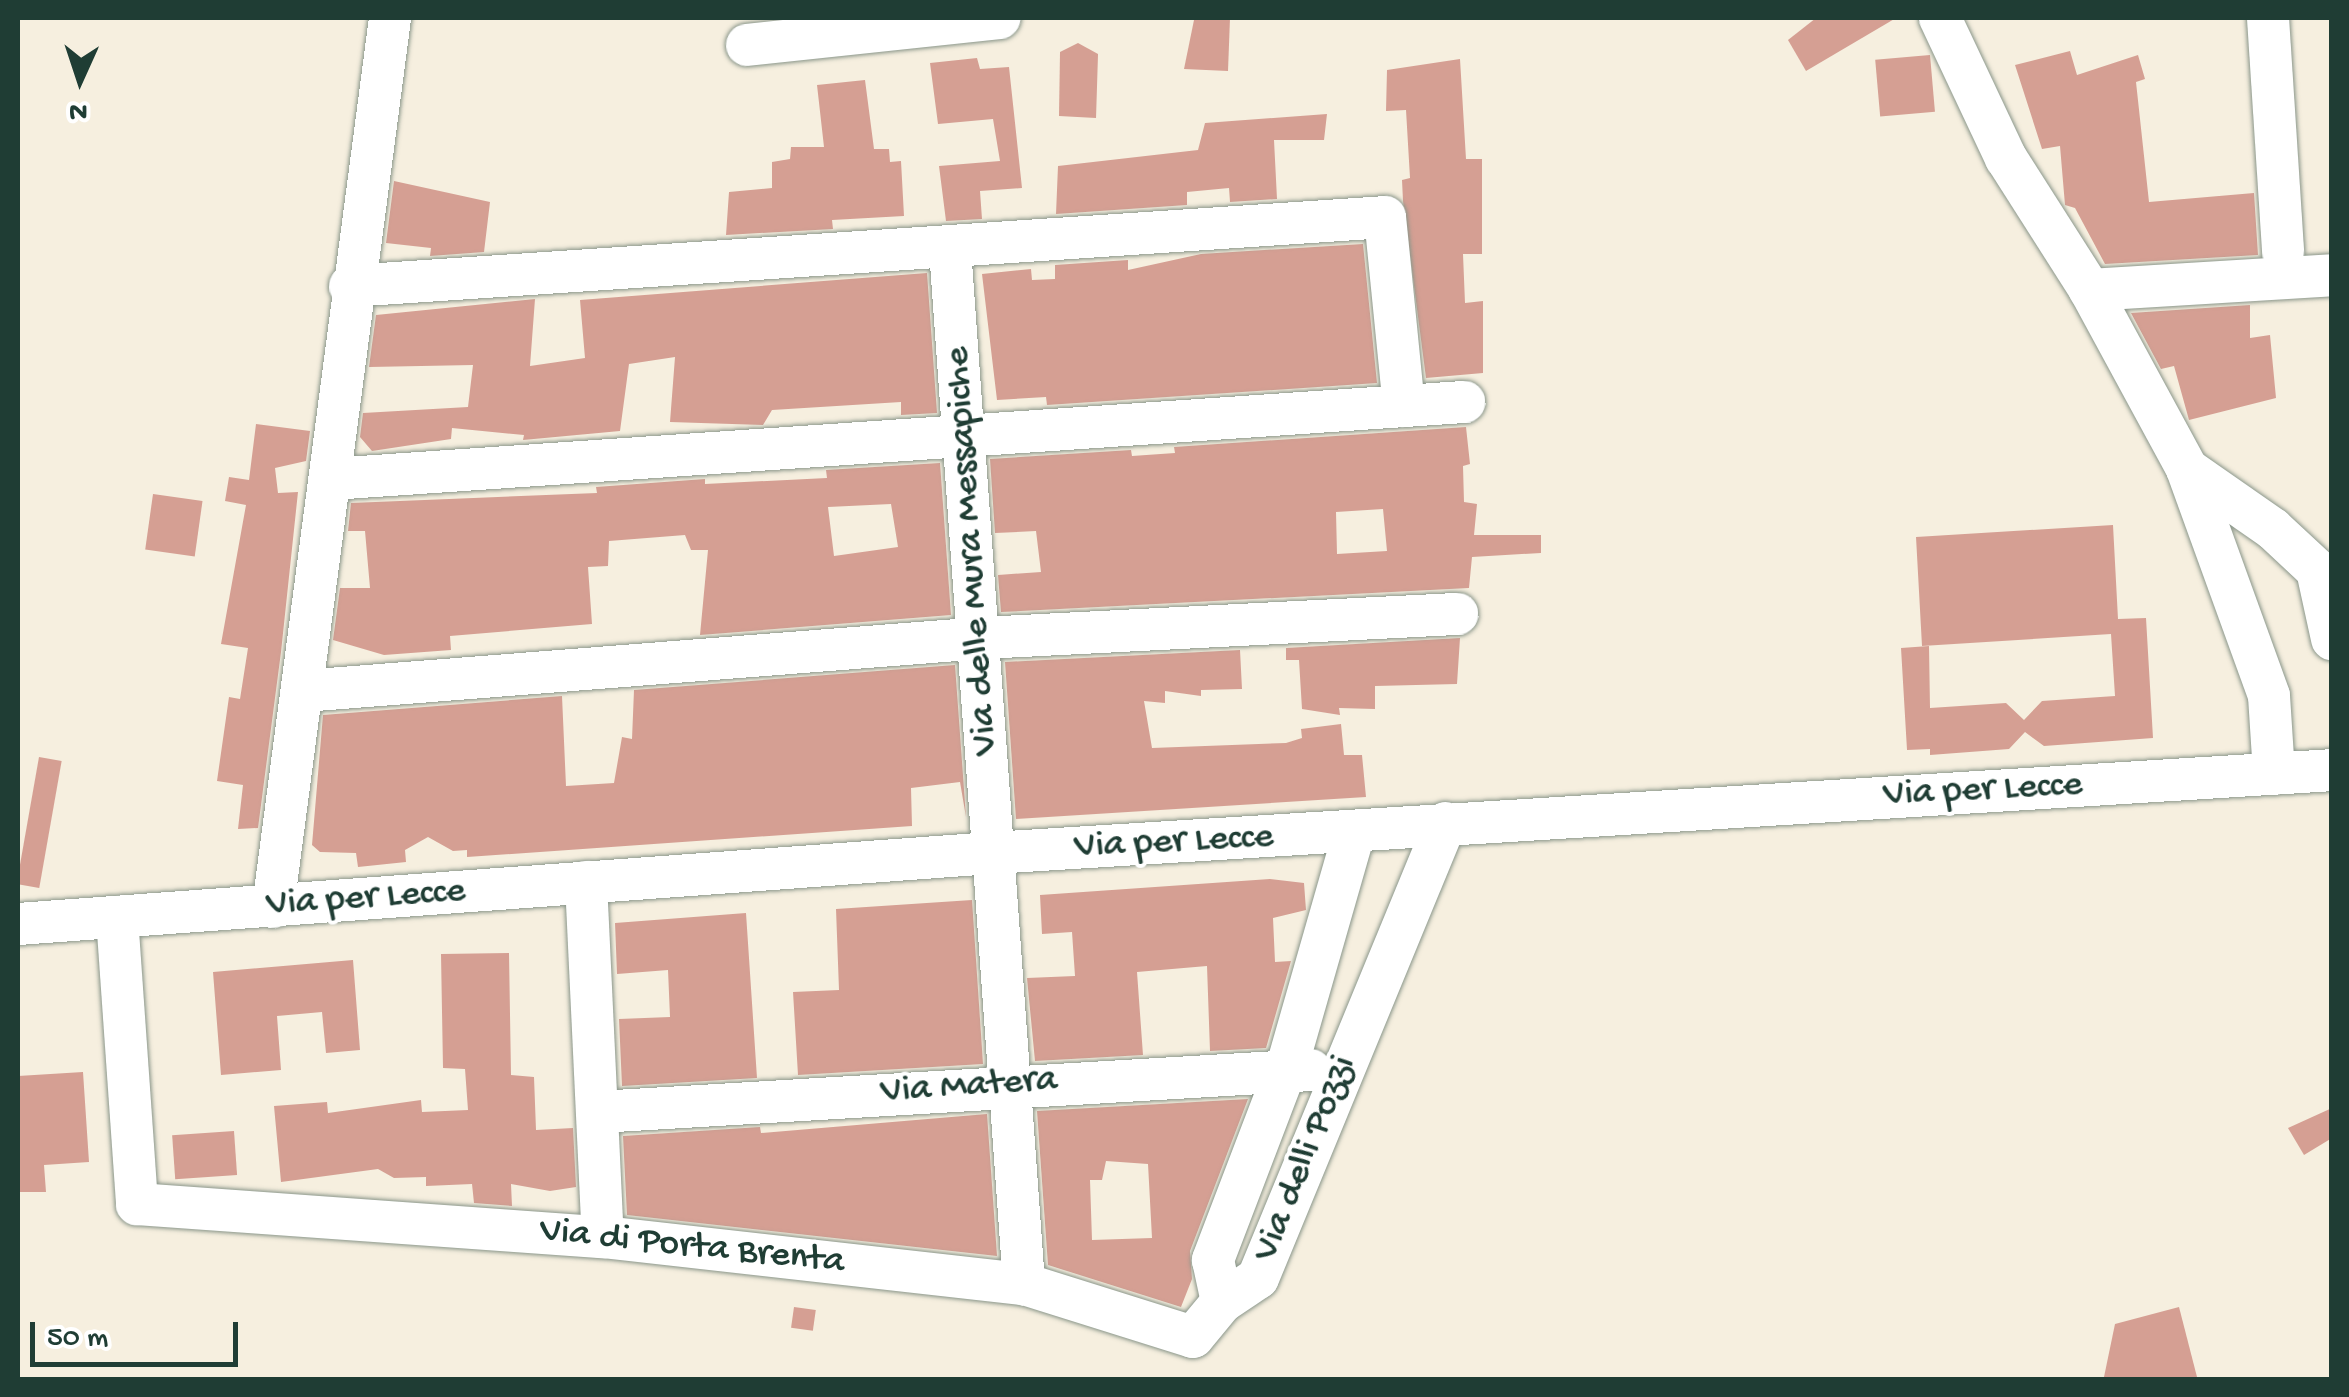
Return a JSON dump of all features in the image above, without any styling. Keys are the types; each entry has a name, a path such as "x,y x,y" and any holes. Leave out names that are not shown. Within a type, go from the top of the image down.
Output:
{"street":[{"path":"273,907 331,479 350,286 390,18"},
{"path":"747,45 1000,18"},
{"path":"1940,18 2006,158 2090,290 2187,469 2269,696 2274,774"},
{"path":"2268,18 2283,252"},
{"path":"350,286 1385,217 1404,406"},
{"name":"Via delle Mura Messapiche","path":"950,249 982,638 992,853 1024,1284"},
{"path":"2090,290 2332,276"},
{"path":"331,479 1464,402"},
{"path":"2187,469 2273,529 2317,570 2332,639"},
{"path":"303,691 982,638 1456,614"},
{"name":"Via per Lecce","path":"18,924 992,853 2331,769"},
{"name":"Via delli Pozzi","path":"1354,833 1287,1066 1213,1260 1222,1302 1258,1278 1446,823"},
{"path":"586,882 604,1236"},
{"name":"Via di Porta Brenta","path":"117,917 138,1204 604,1236 1024,1284 1193,1337 1222,1302"},
{"name":"Via Matera","path":"598,1112 1287,1066 1340,1074"}],"building":[{"path":"1230,18 1228,71 1184,69 1194,20"},
{"path":"1816,18 1896,18 1806,71 1788,40"},
{"path":"1078,43 1098,54 1096,118 1059,116 1060,52"},
{"path":"2070,51 2077,75 2138,55 2145,79 2136,82 2149,202 2254,193 2258,255 2105,264 2075,208 2065,205 2060,146 2042,149 2015,65"},
{"path":"1930,55 1935,112 1880,117 1875,60"},
{"path":"977,58 980,69 1009,67 1022,188 980,191 982,219 946,221 939,166 1000,161 993,119 938,124 930,63"},
{"path":"1460,59 1466,159 1482,159 1482,254 1463,254 1465,303 1483,301 1483,373 1426,378 1403,201 1402,180 1410,178 1406,110 1386,111 1387,70"},
{"path":"865,80 874,149 889,149 890,162 901,161 904,216 832,220 833,229 726,235 729,192 772,188 772,162 790,159 791,147 824,147 817,85"},
{"path":"1327,114 1324,140 1274,140 1277,199 1230,202 1229,188 1187,192 1187,205 1056,214 1058,166 1198,150 1205,123"},
{"path":"394,181 490,202 484,252 430,256 431,248 386,243"},
{"path":"1363,244 1377,383 1047,405 1046,397 997,400 982,274 1031,269 1032,280 1055,279 1055,265 1128,260 1128,270 1201,254"},
{"path":"927,273 937,413 901,415 901,402 772,410 763,425 670,422 675,357 629,364 620,431 523,440 524,435 452,428 451,439 372,451 360,437 363,413 468,407 473,365 369,367 376,315 535,299 530,366 585,358 580,300"},
{"path":"2250,305 2250,338 2270,335 2276,398 2189,420 2174,366 2161,369 2131,313"},
{"path":"256,424 310,431 306,461 275,468 278,493 298,492 258,828 238,829 243,785 217,781 229,697 240,699 248,648 221,644 246,505 225,501 229,477 249,480"},
{"path":"1466,427 1470,464 1463,466 1464,502 1477,504 1474,535 1541,535 1541,553 1472,557 1469,588 1001,612 998,575 1041,572 1036,531 995,533 990,459 1131,450 1132,456 1175,453 1174,447","holes":["1383,509 1387,551 1337,554 1336,512"]},
{"path":"940,463 951,615 700,635 708,550 691,550 685,535 609,541 608,566 588,567 592,624 450,636 451,650 384,655 333,640 340,588 370,588 365,531 348,531 351,503 597,493 596,487 705,479 705,484 827,478 826,470","holes":["891,504 898,547 834,556 828,507"]},
{"path":"153,494 203,501 195,556 145,549"},
{"path":"2113,525 2118,619 2146,618 2153,738 2044,746 2025,732 2009,749 1930,755 1930,749 1907,750 1901,648 1929,646 1930,708 2006,703 2024,720 2042,701 2115,696 2111,634 1922,646 1916,537"},
{"path":"1460,638 1457,684 1375,686 1375,709 1339,708 1340,715 1302,709 1299,660 1286,660 1286,648"},
{"path":"1240,650 1242,689 1201,690 1201,696 1165,691 1165,703 1144,701 1152,748 1286,743 1302,738 1301,729 1341,724 1344,755 1362,755 1366,797 1016,819 1005,662"},
{"path":"955,665 966,817 960,782 911,788 912,826 467,857 467,850 453,851 428,837 405,850 406,862 358,867 356,853 320,852 312,845 323,715 562,696 566,786 614,783 622,737 632,739 634,690"},
{"path":"39,757 62,761 39,888 18,884"},
{"path":"1270,879 1304,883 1306,910 1273,918 1275,962 1291,961 1266,1048 1210,1051 1207,966 1137,972 1143,1055 1035,1061 1027,978 1075,976 1072,932 1042,934 1040,895"},
{"path":"972,900 983,1064 798,1075 793,992 839,990 836,909"},
{"path":"746,913 757,1078 622,1086 619,1019 670,1017 668,970 617,974 615,923"},
{"path":"509,953 511,1075 534,1077 536,1130 573,1128 576,1187 550,1191 511,1184 512,1206 474,1203 472,1184 426,1186 426,1177 394,1178 378,1169 281,1182 274,1106 327,1102 328,1113 421,1100 422,1112 468,1110 465,1069 443,1068 441,954"},
{"path":"353,960 360,1050 326,1053 322,1012 277,1016 281,1070 221,1075 213,972"},
{"path":"83,1072 89,1162 44,1165 46,1192 18,1192 18,1076"},
{"path":"1248,1099 1190,1251 1192,1279 1181,1307 1048,1265 1037,1111","holes":["1106,1161 1148,1164 1152,1238 1092,1240 1090,1180 1102,1180"]},
{"path":"2332,1108 2332,1138 2304,1155 2288,1128"},
{"path":"987,1114 997,1256 627,1215 623,1136 760,1127 761,1133"},
{"path":"234,1131 237,1175 175,1179 172,1135"},
{"path":"794,1307 816,1310 813,1331 791,1328"},
{"path":"2179,1307 2197,1377 2104,1377 2115,1324"}]}
